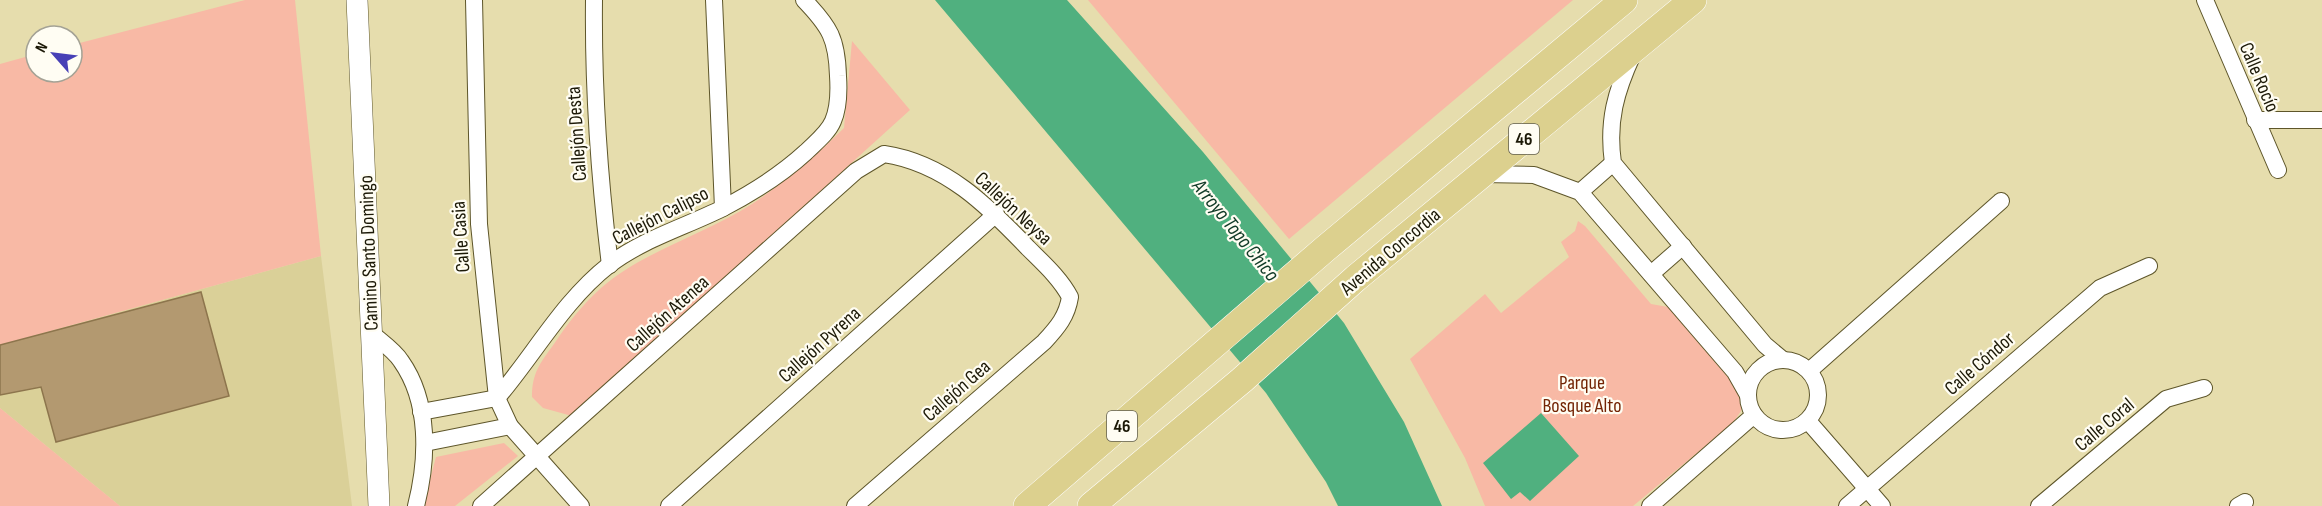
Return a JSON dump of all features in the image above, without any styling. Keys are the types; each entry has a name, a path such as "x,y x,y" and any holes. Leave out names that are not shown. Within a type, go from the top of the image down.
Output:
{"main road":[{"name":"46","path":"1028,506 1326,248 1624,0"},
{"name":"Avenida Concordia","path":"1091,506 1242,380 1356,278 1692,0"}],"street":[{"name":"Camino Santo Domingo","path":"357,0 379,506"},
{"name":"Calle Casia","path":"474,0 479,224 497,398 510,426 581,506"},
{"name":"Callejón Desta","path":"594,0 593,71 598,168 610,265"},
{"path":"714,0 723,208"},
{"name":"Callejón Calipso","path":"497,398 565,311 610,265 655,238 723,208 800,157 832,123 838,90 834,39 804,0"},
{"name":"Calle Rocío","path":"2205,0 2277,170"},
{"path":"1638,45 1615,96 1610,130 1613,163 1765,345 1784,360"},
{"path":"2255,120 2322,120"},
{"name":"Callejón Neysa","path":"884,154 919,163 967,189 996,214 1057,278 1070,297"},
{"name":"Callejón Atenea","path":"481,506 856,171 884,154"},
{"path":"1580,192 1613,163"},
{"path":"1482,174 1534,175 1580,192 1735,372 1748,395 1754,415 1762,424 1773,429 1792,429 1808,421 1815,409 1818,396 1816,383 1809,371 1793,361 1784,360 1773,362 1755,374 1748,395"},
{"path":"1809,371 2001,201"},
{"name":"Callejón Pyrena","path":"669,506 996,214"},
{"path":"1651,274 1683,246"},
{"name":"Calle Cóndor","path":"1847,506 2100,288 2149,266"},
{"name":"Callejón Gea","path":"855,506 1044,342 1060,325 1068,310 1070,297"},
{"path":"370,332 400,359 416,389 425,443 422,480 416,506"},
{"name":"Calle Coral","path":"2039,506 2166,399 2204,388"},
{"path":"421,412 497,398"},
{"path":"1650,506 1754,415"},
{"path":"1808,421 1882,506"},
{"path":"425,443 510,426"}],"shaded area":[{"path":"321,256 352,506 120,506 0,408 0,345"}],"green space":[{"path":"245,0 295,0 321,256 0,345 0,64 24,57 24,84 84,84 84,42"},
{"path":"1088,0 1573,0 1289,239"},
{"path":"852,41 910,110 572,416 543,408 532,397 533,381 538,369 570,322 601,288 635,264 752,204 800,168 844,128"},
{"name":"Parque Bosque Alto","path":"1578,221 1585,226 1651,304 1668,307 1733,383 1742,398 1741,411 1733,423 1633,506 1485,506 1465,458 1410,359 1485,294 1501,313 1569,257 1561,242 1575,231"},
{"path":"0,408 120,506 0,506"},
{"path":"504,443 518,456 455,506 423,506 436,457"}],"water":[{"name":"Arroyo Topo Chico","path":"935,0 1067,0 1203,152 1344,323 1404,422 1442,506 1338,506 1326,482 1266,393"},
{"path":"1541,413 1579,456 1530,501 1520,492 1511,499 1483,463"}],"building":[{"path":"201,292 229,396 56,442 41,387 0,395 0,345"}]}
